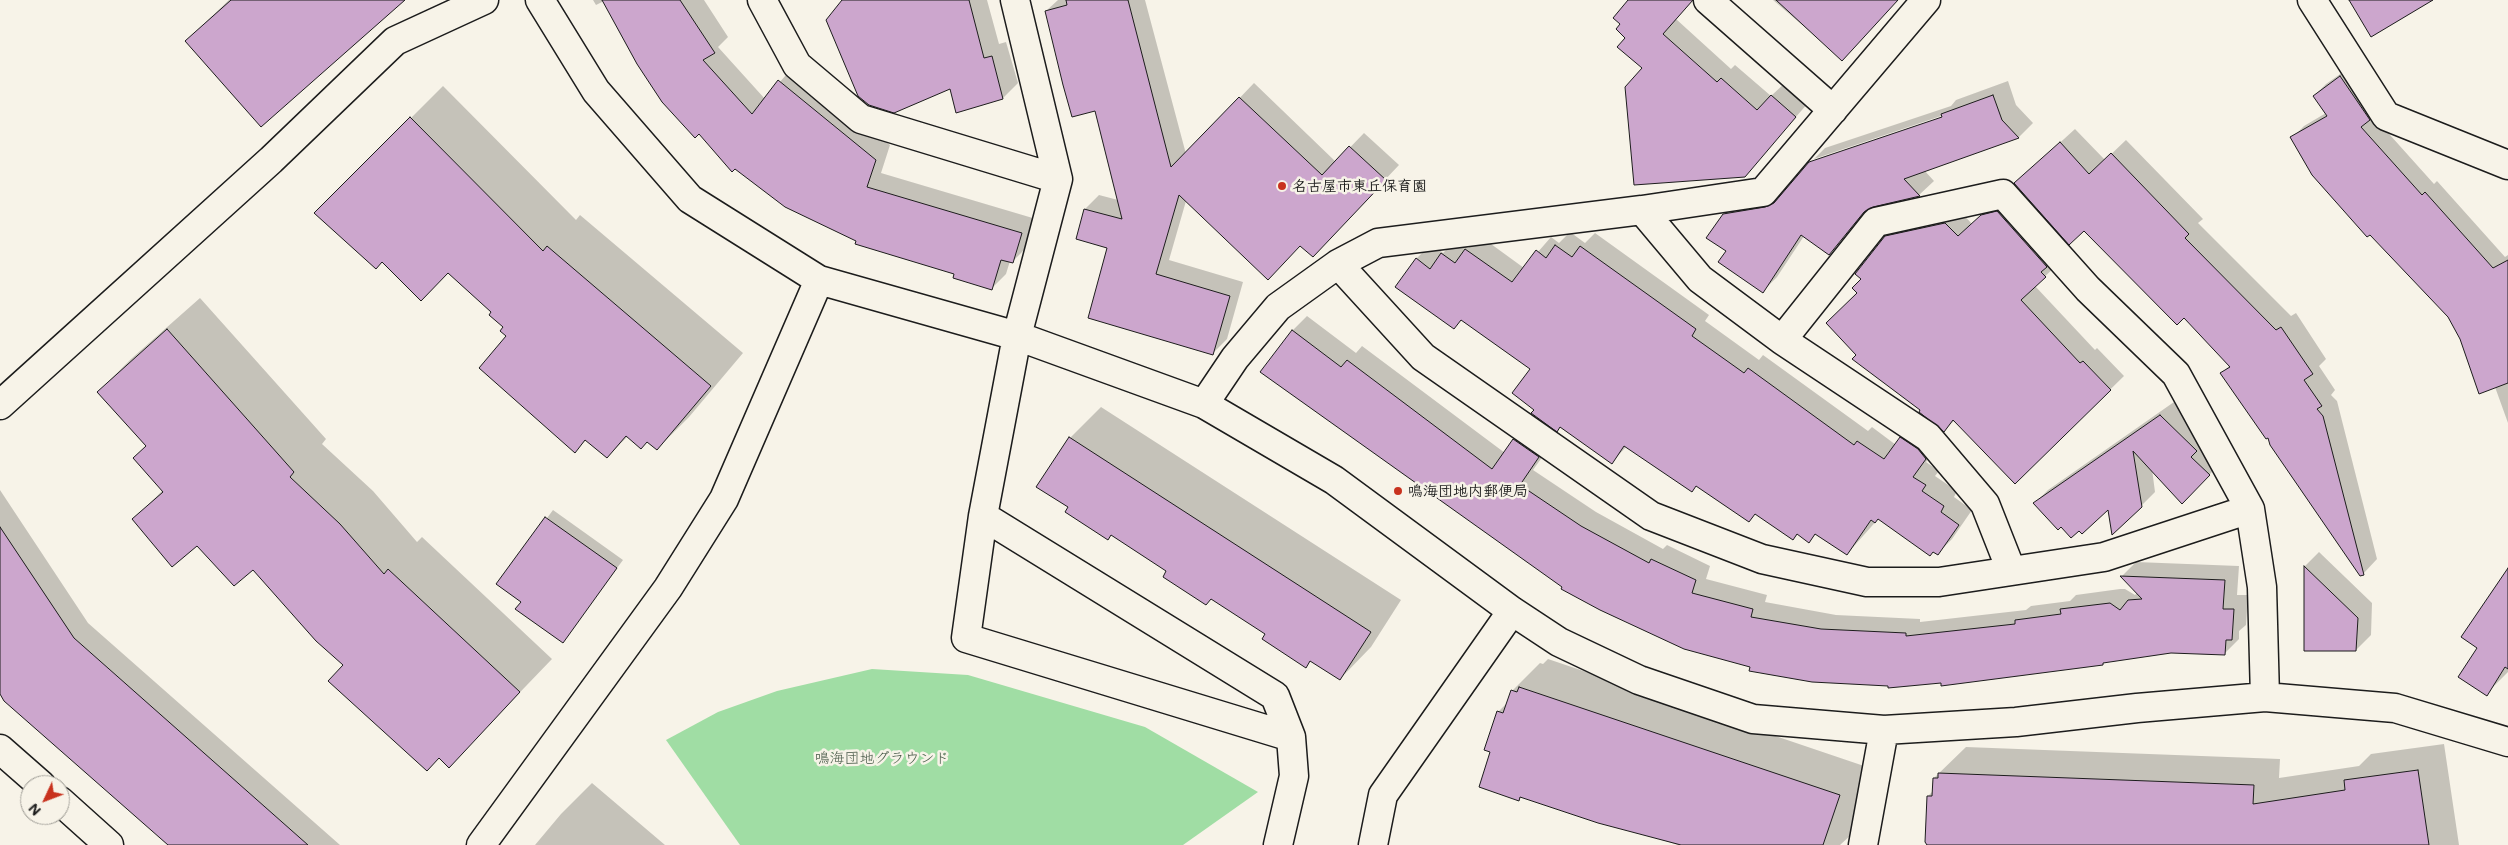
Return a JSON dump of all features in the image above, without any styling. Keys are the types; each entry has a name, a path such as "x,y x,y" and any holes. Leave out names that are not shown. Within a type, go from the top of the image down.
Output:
{"street":[{"path":"0,405 271,160 396,40 484,0"},
{"path":"540,0 596,91 690,199 819,280 1017,336 1204,404 1334,480 1512,611 1559,642 1639,680 1753,719 1884,730 2016,722 2138,708 2265,697 2395,708 2508,742"},
{"path":"762,0 797,65 861,119 1058,179"},
{"path":"1015,0 1058,179 1017,336 983,516 966,638 1291,737"},
{"path":"1708,0 1833,110"},
{"path":"2312,0 2386,116 2508,165"},
{"path":"1204,404 1235,358 1278,307 1338,264 1378,243 1642,210 1763,192 1833,110 1920,2"},
{"path":"1782,340 1876,222 2003,194 2088,289 2176,374 2250,509 2262,587 2265,697"},
{"path":"1642,210 1700,279 1782,340 1928,437 1985,504 2011,570"},
{"path":"1338,264 1422,356 1651,516 1762,560 1867,582 1939,582 2104,557 2250,509"},
{"path":"481,845 668,588 724,499 819,280"},
{"path":"983,516 1275,696 1291,737 1294,776 1278,845"},
{"path":"1372,845 1383,795 1512,611"},
{"path":"1863,845 1884,730"},
{"path":"0,749 30,775"},
{"path":"70,811 110,845"}],"green space":[{"name":"鳴海団地グラウンド","path":"872,669 968,675 1145,727 1258,792 1183,845 740,845 666,740 718,712 777,691"}],"building":[{"path":"231,0 405,0 261,127 185,41"},
{"path":"602,0 680,0 715,53 703,60 752,114 778,80 876,160 867,187 1022,233 1013,263 1001,260 992,290 953,278 954,274 855,244 856,241 785,207 735,169 732,172 699,134 695,138 662,102 637,64"},
{"path":"842,0 969,0 984,58 992,56 1003,99 956,113 950,89 894,113 869,105 858,96 826,20"},
{"path":"1066,0 1128,0 1171,167 1239,97 1322,175 1349,146 1386,180 1313,257 1300,246 1268,280 1179,195 1156,274 1230,296 1213,355 1088,318 1107,248 1076,239 1084,209 1122,219 1095,111 1072,117 1063,85 1045,11 1067,5"},
{"path":"1628,0 1693,0 1663,34 1717,82 1721,78 1757,110 1771,95 1796,117 1745,177 1634,185 1625,87 1642,68 1617,47 1625,38 1616,29 1620,24 1613,18"},
{"path":"1776,0 1898,0 1842,61"},
{"path":"2349,0 2433,0 2371,37"},
{"path":"2340,76 2370,120 2361,127 2422,195 2425,192 2493,268 2508,260 2508,383 2479,394 2460,339 2448,317 2370,235 2367,237 2312,175 2290,137 2327,116 2313,96"},
{"path":"1993,95 2002,120 2019,138 1904,179 1920,196 1873,207 1864,212 1829,255 1801,235 1763,293 1718,262 1726,251 1706,238 1723,214 1765,207 1774,203 1809,162 1942,117 1941,114"},
{"path":"410,117 543,251 547,246 711,386 657,450 647,442 641,449 626,436 607,458 585,440 575,453 479,368 506,336 500,331 503,327 489,315 491,312 448,273 421,301 382,262 376,269 314,213"},
{"path":"2060,142 2089,174 2111,153 2189,234 2185,238 2276,330 2281,327 2313,374 2304,380 2322,406 2317,409 2323,416 2364,575 2360,576 2270,445 2268,438 2266,439 2220,373 2230,367 2184,318 2177,325 2084,231 2069,245 2014,183"},
{"path":"1997,211 2047,267 2041,272 2046,277 2021,300 2080,363 2083,361 2111,390 2015,484 1953,420 1944,432 1919,412 1920,410 1852,359 1856,355 1826,323 1857,293 1852,288 1861,279 1855,274 1885,236 1945,223 1958,236 1981,215"},
{"path":"1555,245 1572,257 1580,246 1696,329 1692,336 1744,373 1748,368 1854,445 1857,441 1884,459 1900,437 1918,449 1926,459 1913,477 1926,485 1922,491 1944,506 1941,512 1959,525 1938,555 1933,552 1930,556 1878,519 1875,523 1871,520 1847,555 1815,534 1809,543 1797,534 1793,540 1755,514 1749,522 1696,486 1692,492 1624,446 1612,464 1560,427 1557,432 1531,413 1534,410 1512,393 1530,369 1461,320 1454,329 1395,287 1416,258 1430,269 1441,253 1455,263 1465,249 1512,282 1536,250 1546,258"},
{"path":"167,329 294,472 290,477 340,524 384,574 388,569 520,692 449,768 439,758 427,771 328,681 343,665 316,641 253,570 234,586 197,546 172,567 132,519 163,492 133,458 146,446 97,392"},
{"path":"1292,330 1341,367 1347,360 1492,469 1513,439 1539,457 1520,485 1581,526 1649,563 1651,559 1696,580 1692,593 1753,609 1751,617 1821,629 1906,633 1906,636 2015,624 2015,620 2061,614 2060,609 2110,603 2120,610 2128,600 2142,599 2120,576 2225,580 2223,609 2234,609 2232,640 2226,640 2225,655 2171,653 2103,663 2103,665 1941,686 1941,683 1888,688 1888,686 1812,682 1749,671 1750,667 1684,649 1600,610 1561,589 1562,587 1260,372"},
{"path":"2160,415 2197,451 2191,457 2210,475 2182,504 2133,451 2142,507 2112,535 2108,510 2082,534 2079,531 2071,538 2061,527 2058,530 2033,503"},
{"path":"1069,437 1371,632 1340,680 1310,661 1306,668 1262,639 1265,634 1211,599 1206,605 1163,577 1166,571 1111,535 1108,540 1065,512 1068,507 1036,487"},
{"path":"545,517 617,568 563,643 515,609 521,602 496,584"},
{"path":"0,527 74,638 308,845 168,845 4,701 0,694"},
{"path":"2304,566 2358,618 2356,651 2304,651"},
{"path":"2508,568 2508,669 2505,667 2487,696 2458,677 2477,648 2461,637"},
{"path":"1519,687 1840,795 1823,845 1681,845 1598,823 1520,797 1519,801 1479,787 1490,752 1484,750 1497,711 1503,713 1511,690 1517,692"},
{"path":"2418,770 2429,845 1927,845 1925,842 1927,796 1932,796 1933,778 1938,778 1938,773 2254,785 2253,804 2345,790 2344,780"}],"place":[{"name":"名古屋市東丘保育園","path":"1282,186"},
{"name":"鳴海団地内郵便局","path":"1398,491"}]}
